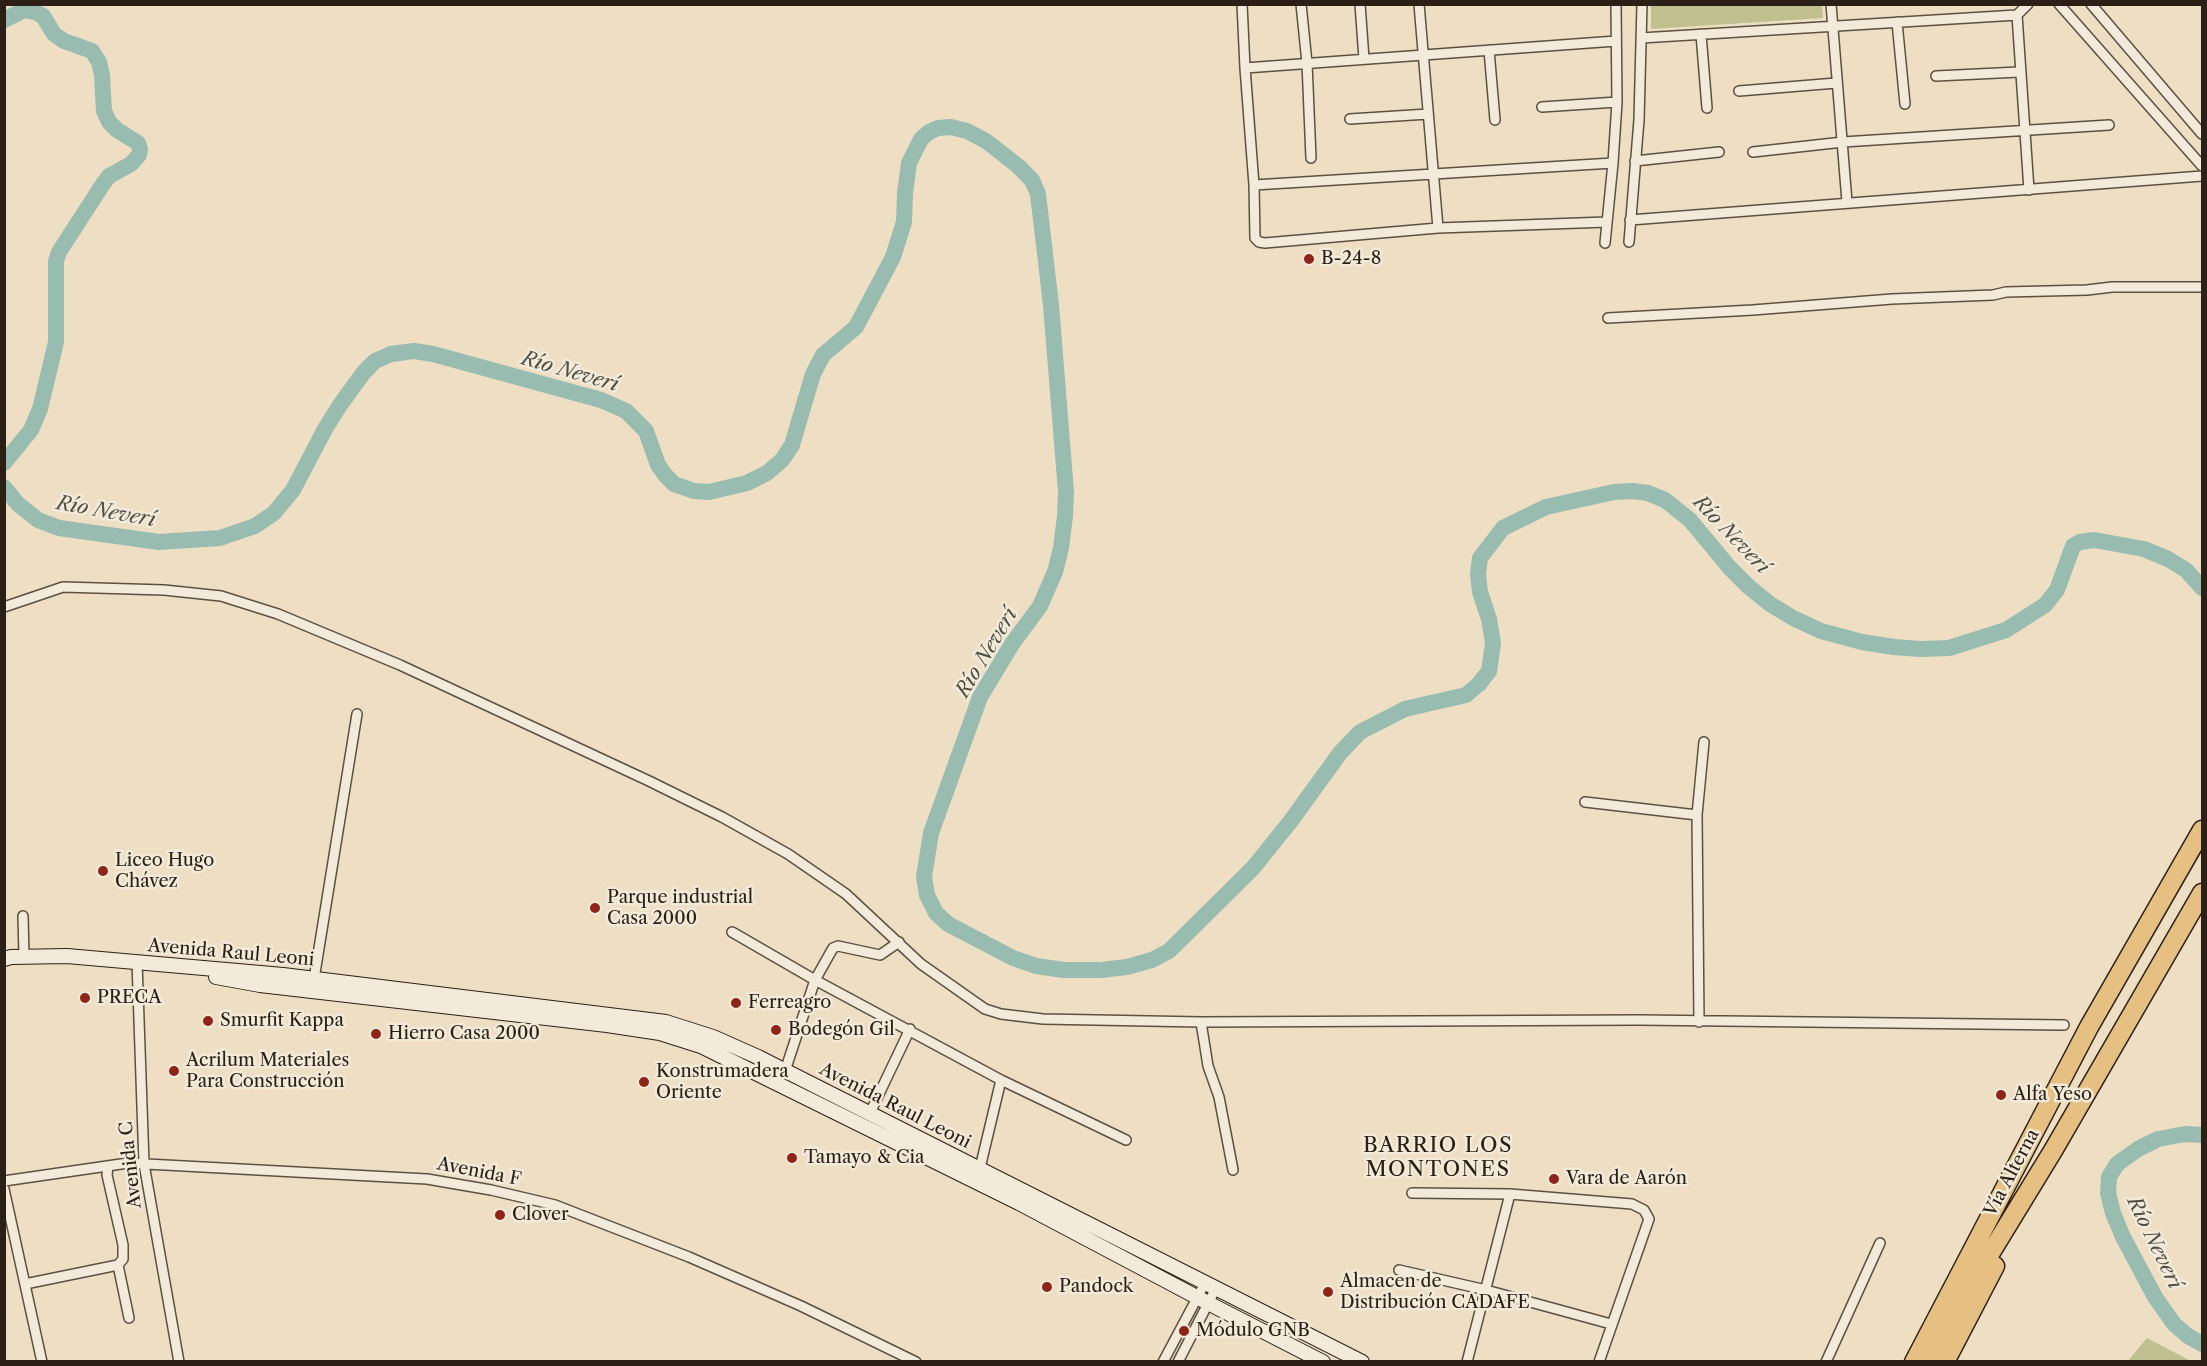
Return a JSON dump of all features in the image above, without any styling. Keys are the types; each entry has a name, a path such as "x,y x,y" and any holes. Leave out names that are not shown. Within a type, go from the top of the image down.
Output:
{"highway":[{"name":"Vía Alterna","path":"1914,1362 2089,1027 2202,830"},
{"name":"Vía Alterna","path":"2045,1162 2202,893"},
{"path":"1900,1362 1956,1254 2020,1156"},
{"path":"1929,1362 1960,1303 2045,1162"},
{"path":"1944,1362 1980,1296 2045,1162"}],"main road":[{"path":"4,959 67,956 137,962"},
{"name":"Avenida Raul Leoni","path":"137,962 314,979 666,1022 713,1036 980,1168 1362,1362"},
{"name":"Avenida Raul Leoni","path":"137,962 260,985 494,1011 660,1033 701,1046 1019,1203 1323,1362"}],"street":[{"path":"1242,4 1254,185 1255,238 1259,242 1438,228 1607,222"},
{"path":"1301,4 1307,63 1311,158"},
{"path":"1360,4 1364,59"},
{"path":"1419,4 1438,228"},
{"path":"1605,243 1617,102 1616,4"},
{"path":"1629,242 1639,120 1642,4"},
{"path":"1831,4 1847,202"},
{"path":"1641,38 2017,15 2028,4"},
{"path":"2059,4 2202,166"},
{"path":"2091,4 2202,134"},
{"path":"2017,15 2019,72 2029,190"},
{"path":"1897,22 1905,104"},
{"path":"1701,34 1707,108"},
{"path":"1245,68 1616,41"},
{"path":"1489,50 1495,120"},
{"path":"1936,76 2019,72"},
{"path":"1739,91 1836,82"},
{"path":"1542,107 1617,102"},
{"path":"1350,119 1428,114"},
{"path":"1752,152 1843,142 2109,125"},
{"path":"1635,161 1719,152"},
{"path":"1254,185 1613,163"},
{"path":"1630,220 2202,176"},
{"path":"1608,318 1893,299 1993,295 2006,292 2087,290 2112,287 2202,287"},
{"path":"4,607 63,587 164,590 221,596 278,614 400,665 722,817 798,861 846,894 921,964 985,1009 1001,1014 1043,1019 1201,1022 1628,1020 2064,1025"},
{"path":"314,979 357,714"},
{"path":"1699,1022 1697,815 1704,742"},
{"path":"1585,802 1697,815"},
{"path":"23,916 24,957"},
{"path":"732,932 815,980 910,1029 1001,1080 1126,1140"},
{"path":"785,1071 815,980 833,948 838,946 880,955 899,942"},
{"name":"Avenida C","path":"137,962 144,1164 178,1362"},
{"path":"1201,1022 1208,1066 1219,1097 1233,1170"},
{"path":"870,1113 910,1029"},
{"path":"980,1168 1001,1080"},
{"name":"Avenida F","path":"4,1181 128,1163 427,1179 491,1190 555,1205 689,1257 801,1306 916,1362"},
{"path":"25,1284 118,1265 123,1259 123,1245 107,1175 108,1166"},
{"path":"4,1189 42,1362"},
{"path":"1412,1193 1510,1194 1632,1204 1644,1210 1649,1219 1599,1362"},
{"path":"1467,1362 1510,1194"},
{"path":"1826,1362 1880,1243"},
{"path":"118,1265 129,1318"},
{"path":"1399,1270 1486,1290 1611,1324"},
{"path":"1163,1362 1211,1285"},
{"path":"1178,1362 1202,1300"}],"green space":[{"path":"1651,5 1822,5 1823,18 1651,29"},
{"path":"2147,1338 2191,1361 2128,1361"}],"waterway":[{"path":"4,20 24,10 35,12 43,16 54,34 64,41 92,51 99,62 104,111 109,122 138,143 140,149 139,155 131,164 109,176 59,252 56,261 56,342 40,409 31,430 4,463"},
{"name":"Río Neverí","path":"4,487 18,504 38,520 59,528 159,542 220,538 255,526 274,513 293,490 340,405 375,361 391,354 414,351 433,354 601,400 626,411 646,431 658,465 674,484 694,491 709,492 747,483 767,473 782,460 792,445 813,374 823,355 856,327 893,257 904,222 909,163 921,139 938,128 951,127 967,131 986,141 1018,166 1032,180 1038,194 1051,305 1066,492 1065,516 1055,572 1040,606 1012,644 980,697 931,833 924,877 927,895 936,913 948,924 1013,958 1036,966 1064,970 1127,967 1152,960 1169,951 1253,868 1340,753 1360,732 1405,709 1466,695 1479,684 1489,671 1493,643 1489,619 1480,592 1478,574 1480,558 1503,528 1546,507 1614,492 1648,493 1665,500 1690,520 1729,567 1770,604 1821,631 1862,642 1894,647 1949,648 2006,630 2045,605 2057,590 2073,546 2080,542 2094,540 2144,549 2186,570 2202,588"},
{"name":"Río Neverí","path":"2202,1135 2185,1134 2158,1139 2138,1149 2117,1164 2109,1177 2108,1193 2123,1237 2155,1297 2174,1324 2202,1344"}],"place":[{"name":"B-24-8","path":"1309,259"},
{"name":"Liceo Hugo Chávez","path":"103,871"},
{"name":"Parque industrial Casa 2000","path":"595,908"},
{"name":"PRECA","path":"85,998"},
{"name":"Ferreagro","path":"736,1003"},
{"name":"Smurfit Kappa","path":"208,1021"},
{"name":"Bodegón Gil","path":"776,1030"},
{"name":"Hierro Casa 2000","path":"376,1034"},
{"name":"Acrilum Materiales Para Construcción","path":"174,1071"},
{"name":"Konstrumadera Oriente","path":"644,1082"},
{"name":"Alfa Yeso","path":"2001,1095"},
{"name":"Tamayo & Cia","path":"792,1158"},
{"name":"Vara de Aarón","path":"1554,1179"},
{"name":"Clover","path":"500,1215"},
{"name":"Pandock","path":"1047,1287"},
{"name":"Almacen de Distribución CADAFE","path":"1328,1292"},
{"name":"Módulo GNB","path":"1184,1331"}],"district":[{"name":"BARRIO LOS MONTONES","path":"1438,1158"}]}
